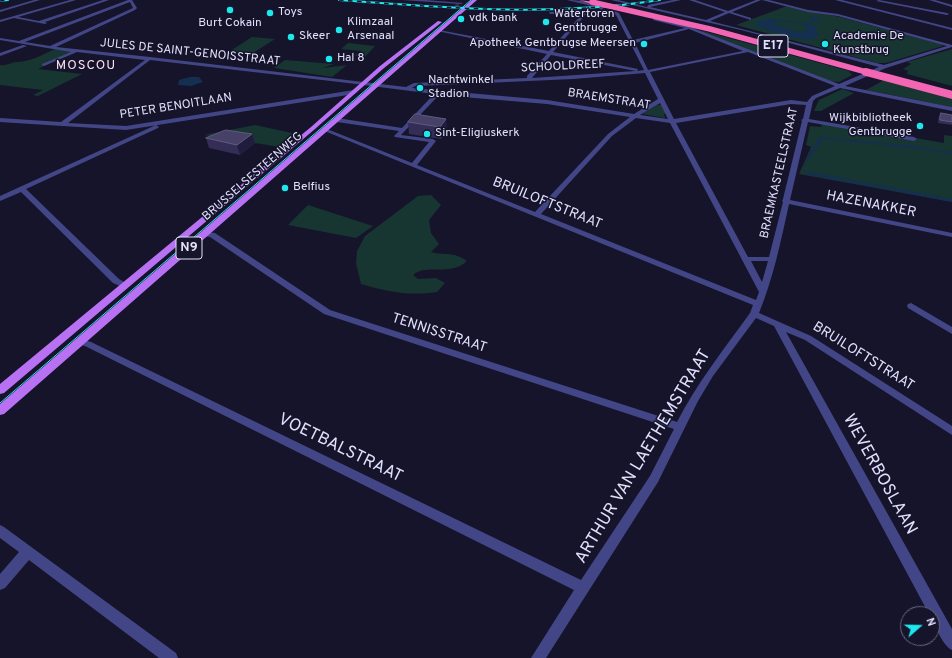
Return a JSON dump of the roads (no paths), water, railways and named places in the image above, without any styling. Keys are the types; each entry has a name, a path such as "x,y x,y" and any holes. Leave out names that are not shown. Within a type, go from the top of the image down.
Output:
{"highway":[{"name":"E17","path":"582,0 710,29 952,95"},
{"name":"E17","path":"598,0 704,24 952,90"}],"main road":[{"path":"460,4 465,0"},
{"name":"BRUSSELSESTEENWEG","path":"0,411 475,0"},
{"name":"BRUSSELSESTEENWEG","path":"0,390 364,83 445,17"}],"street":[{"path":"0,11 37,0"},
{"path":"0,21 74,0"},
{"path":"40,22 107,0"},
{"path":"19,42 130,0 135,8 52,48"},
{"path":"404,0 460,4"},
{"path":"569,0 597,6 609,12 618,14 661,100 763,292"},
{"path":"550,14 609,12 613,10 611,7 598,0"},
{"path":"613,0 706,21 884,67"},
{"path":"646,7 679,0"},
{"path":"691,0 750,19"},
{"path":"706,21 759,0"},
{"path":"764,0 830,14 839,14 952,46"},
{"path":"837,0 952,29"},
{"path":"853,9 879,0 947,14"},
{"path":"887,0 905,5"},
{"path":"931,0 952,6"},
{"path":"839,14 847,11"},
{"path":"530,79 529,77 585,13"},
{"path":"14,17 60,26"},
{"path":"654,19 689,28 839,86 952,109"},
{"path":"632,42 689,28"},
{"path":"439,31 647,71"},
{"name":"JULES DE SAINT-GENOISSTRAAT","path":"0,39 52,48 378,85"},
{"path":"0,55 28,45"},
{"name":"BRAEMKASTEELSTRAAT","path":"763,292 808,104 814,97 884,67 952,46"},
{"path":"44,65 77,50"},
{"name":"SCHOOLDREEF","path":"378,85 406,89 414,85 455,82 590,77 681,66 748,51"},
{"path":"62,124 150,58"},
{"name":"BRAEMSTRAAT","path":"406,89 547,102 673,121 791,102 808,104"},
{"name":"PETER BENOITLAAN","path":"0,120 126,128 270,104 354,92"},
{"path":"414,165 433,141 397,136 438,93"},
{"path":"536,215 610,135 636,115 661,100"},
{"path":"337,120 403,130"},
{"path":"804,120 914,139"},
{"path":"0,199 167,122"},
{"path":"126,128 140,134"},
{"name":"BRUILOFTSTRAAT","path":"325,130 536,215 756,309 777,324 808,338 952,431"},
{"path":"22,189 116,281 125,285"},
{"name":"HAZENAKKER","path":"785,201 952,235"},
{"name":"TENNISSTRAAT","path":"205,234 212,235 327,312 680,427"},
{"name":"BRAEMKASTEELSTRAAT","path":"745,259 772,259"},
{"name":"ARTHUR VAN LAETHEMSTRAAT","path":"538,658 654,479 694,399 756,309 763,292"},
{"path":"911,306 952,331"},
{"name":"WEVERBOSLAAN","path":"777,324 952,643"},
{"name":"VOETBALSTRAAT","path":"80,342 88,344 584,588"},
{"path":"0,531 171,658"},
{"path":"0,584 27,552"}],"water":[{"path":"808,16 818,18 820,20 811,24 817,30 818,35 812,40 784,35 756,25 757,22 771,19 805,23 812,22 813,19","holes":["773,23 795,23 806,26 808,30 799,32 775,25"]},
{"path":"190,77 199,77 203,82 191,86 178,85 179,80"},
{"path":"820,137 916,146 952,152 952,154 921,149 823,139 803,167 810,152"},
{"path":"804,172 952,199 952,202 806,174"}],"tram line":[{"path":"0,403 471,0"}],"railway":[{"path":"0,1 8,0"},
{"path":"339,0 420,6 539,10 619,5 660,0"}],"place":[{"name":"Burt Cokain","path":"230,10"},
{"name":"Toys","path":"270,13"},
{"name":"vdk bank","path":"461,19"},
{"name":"Watertoren Gentbrugge","path":"546,22"},
{"name":"Klimzaal Arsenaal","path":"339,30"},
{"name":"Skeer","path":"291,37"},
{"name":"Apotheek Gentbrugse Meersen","path":"644,44"},
{"name":"Academie De Kunstbrug","path":"825,44"},
{"name":"Hal 8","path":"329,59"},
{"name":"Nachtwinkel Stadion","path":"420,88"},
{"name":"Wijkbibliotheek Gentbrugge","path":"920,126"},
{"name":"Sint-Eligiuskerk","path":"427,134"},
{"name":"Belfius","path":"285,188"}],"district":[{"name":"MOSCOU","path":"86,66"}]}
